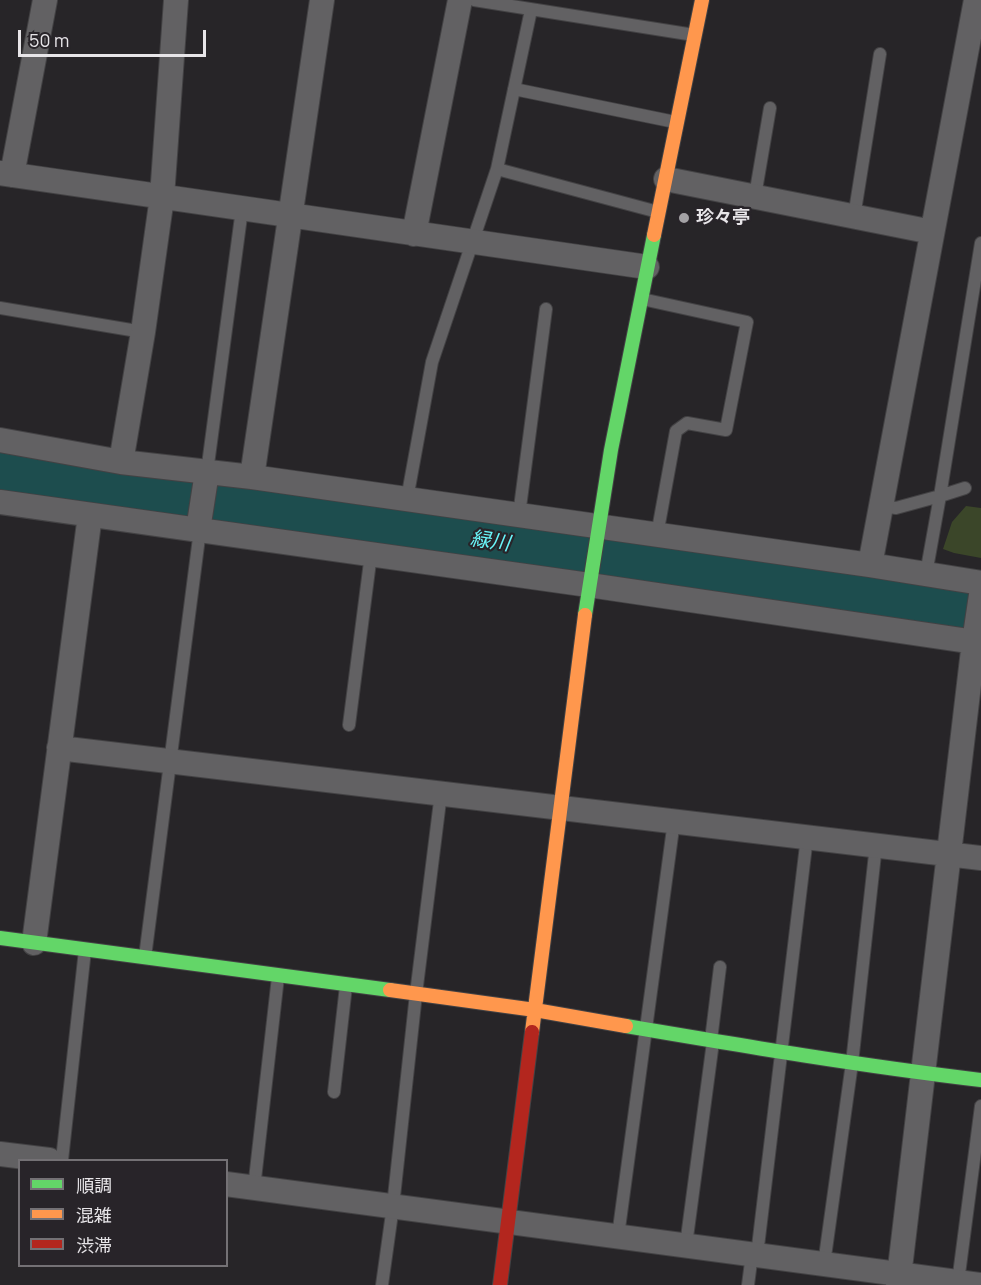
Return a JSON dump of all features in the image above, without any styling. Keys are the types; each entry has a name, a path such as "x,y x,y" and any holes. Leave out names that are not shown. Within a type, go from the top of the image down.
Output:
{"street":[{"path":"45,0 6,174 647,267"},
{"path":"121,462 143,332 162,197 176,0"},
{"path":"252,477 322,0"},
{"path":"414,234 460,0"},
{"path":"500,1285 589,584 611,450 640,299 702,0"},
{"path":"870,565 976,0"},
{"path":"666,179 932,232"},
{"path":"0,440 121,462 252,477 870,565 981,583"},
{"path":"199,530 207,472"},
{"path":"0,502 589,584 977,643"},
{"path":"34,943 90,515"},
{"path":"899,1279 981,595"},
{"path":"59,748 981,858"},
{"path":"0,938 535,1010 782,1053 981,1080"},
{"path":"0,1154 36,1159"},
{"path":"228,1184 824,1264 899,1279 970,1283"}],"lane":[{"path":"474,0 695,35"},
{"path":"407,499 432,362 497,169 531,10"},
{"path":"854,217 880,54"},
{"path":"514,89 678,123"},
{"path":"755,196 770,108"},
{"path":"497,169 659,212"},
{"path":"207,472 242,209"},
{"path":"926,574 981,243"},
{"path":"640,299 747,322 726,430 687,423 676,431 657,535"},
{"path":"0,308 143,332"},
{"path":"519,515 546,309"},
{"path":"881,506 896,508 965,488"},
{"path":"145,957 199,530"},
{"path":"349,725 370,554"},
{"path":"382,1285 441,793"},
{"path":"618,1236 674,821"},
{"path":"748,1285 755,1255 782,1053 807,837"},
{"path":"824,1264 852,1063 876,845"},
{"path":"62,1159 85,949"},
{"path":"686,1245 720,967"},
{"path":"254,1188 278,976"},
{"path":"334,1092 346,985"},
{"path":"970,1283 981,1106"}],"green space":[{"path":"966,506 981,508 981,558 943,549 952,522"}],"waterway":[{"name":"緑川","path":"0,473 572,552 981,612"}],"traffic: fast":[{"path":"585,615 611,450 654,235"},
{"path":"0,938 390,990"},
{"path":"626,1026 847,1062 981,1080"}],"traffic: slow":[{"path":"654,235 702,0"},
{"path":"532,1032 585,615"},
{"path":"390,990 535,1010 626,1026"}],"traffic: jam":[{"path":"500,1285 532,1032"}],"place":[{"name":"珍々亭","path":"684,218"}]}
